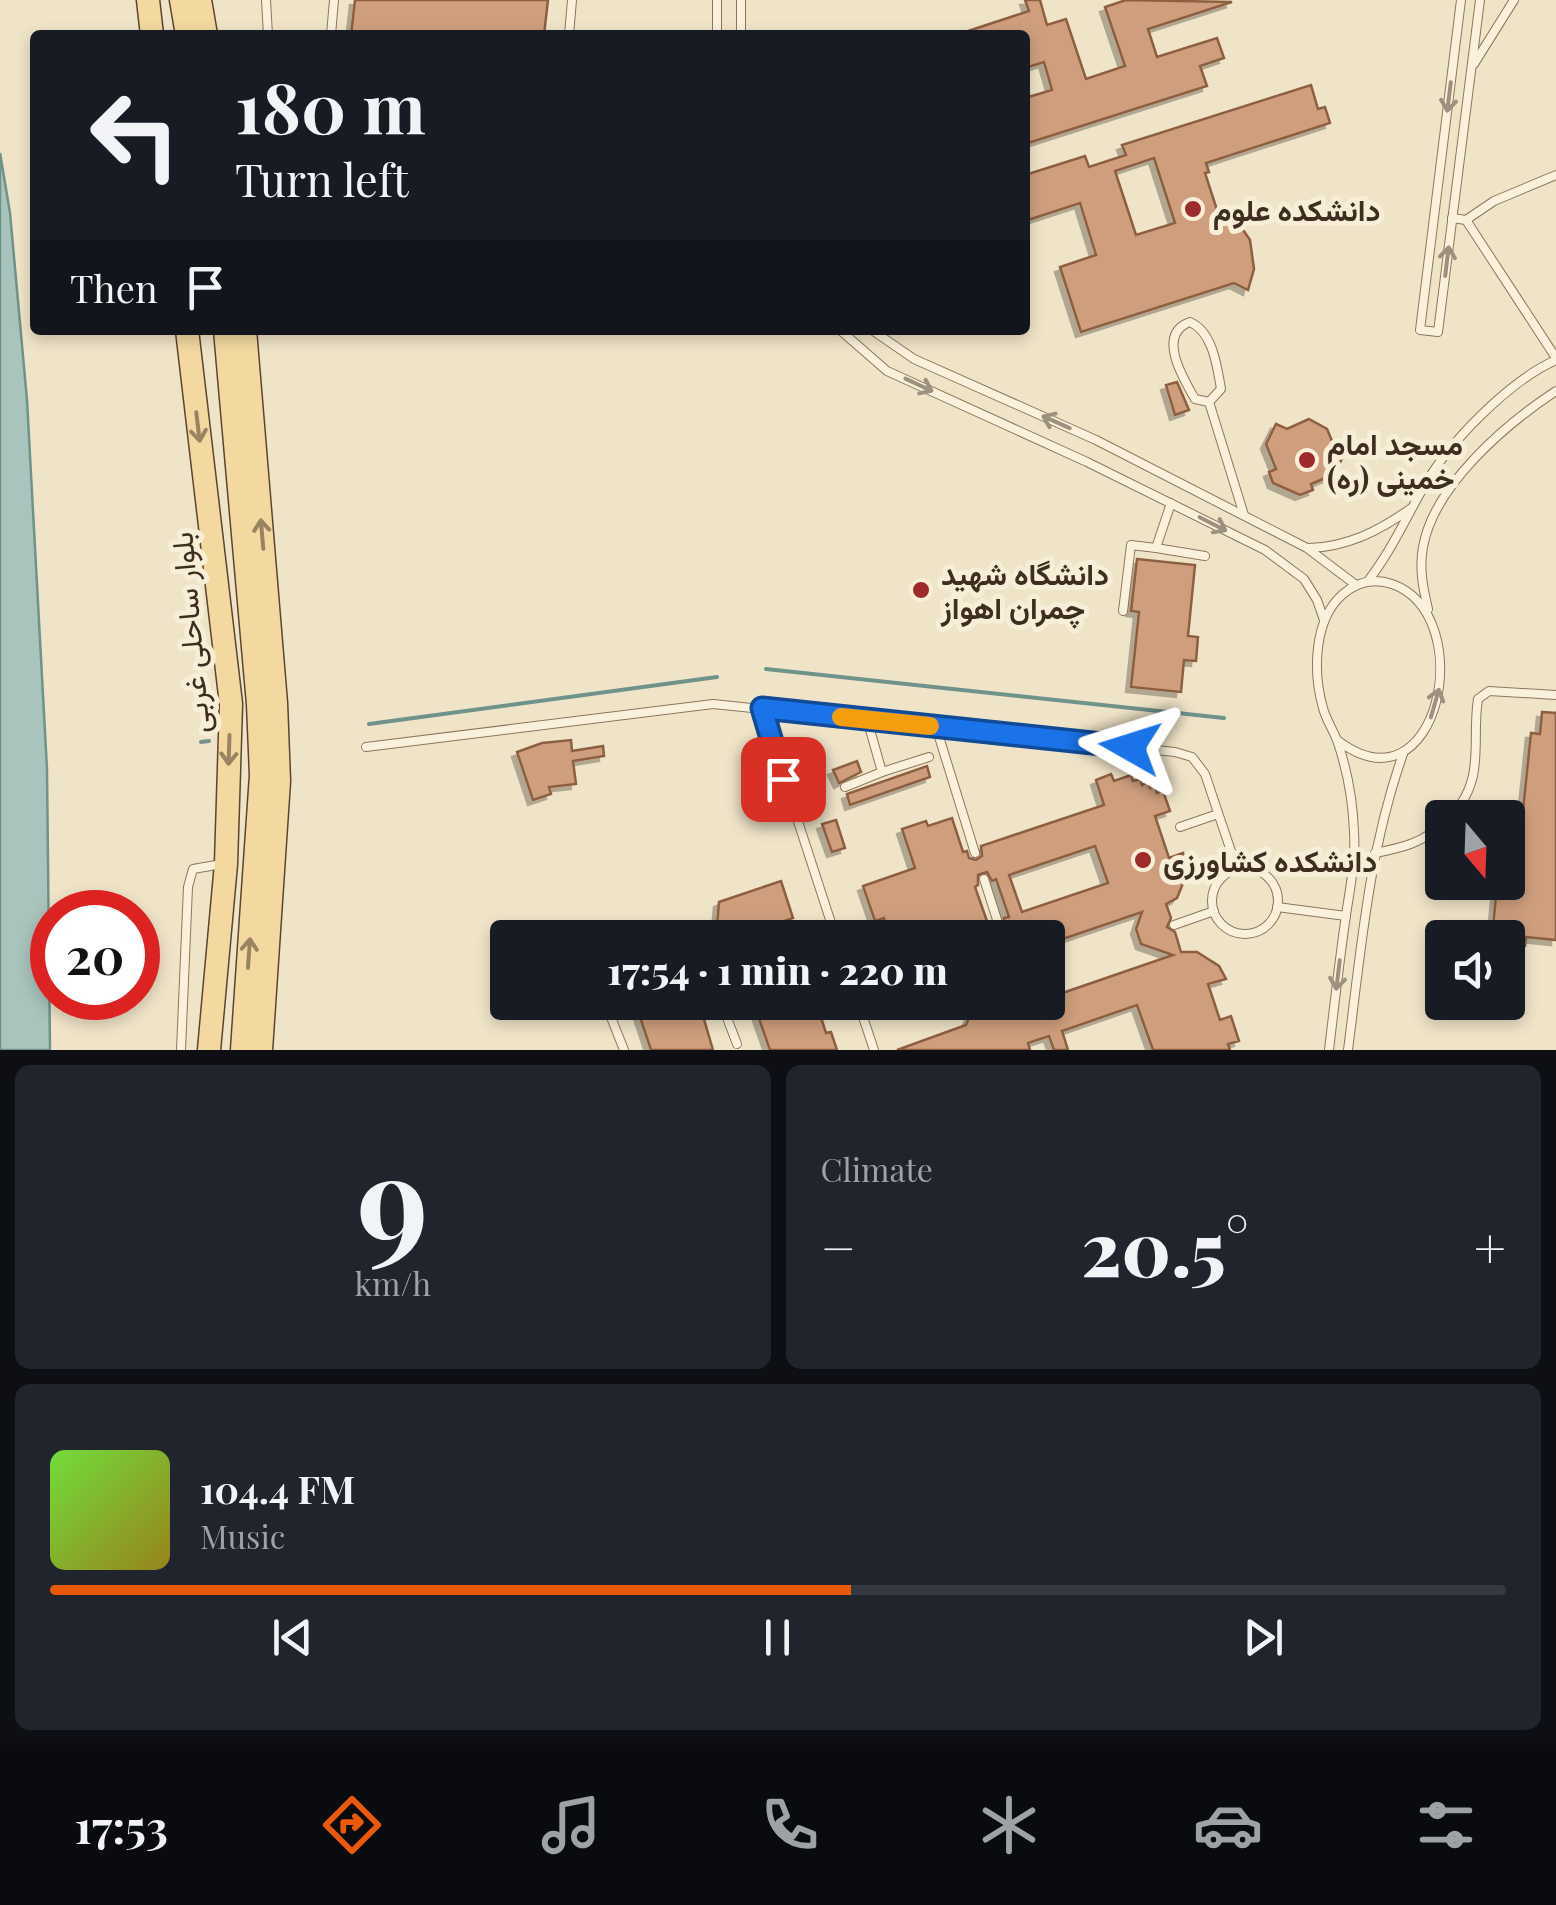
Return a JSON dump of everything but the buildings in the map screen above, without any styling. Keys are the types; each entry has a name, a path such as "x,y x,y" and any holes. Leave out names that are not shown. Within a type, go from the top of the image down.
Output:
{"main road":[{"path":"148,0 151,30"},
{"path":"181,0 186,30"},
{"path":"200,0 205,30"},
{"name":"بلوار ساحلی غربی","path":"188,335 231,704 226,864 209,1046"},
{"name":"بلوار ساحلی غربی","path":"225,335 261,775 242,1050"},
{"path":"245,335 276,703 278,781 262,1050"}],"lane":[{"path":"266,0 268,30"},
{"path":"331,30 334,0"},
{"path":"569,30 572,0"},
{"path":"717,0 717,30"},
{"path":"741,30 742,0"},
{"path":"1462,0 1420,330 1438,332 1480,0"},
{"path":"1471,69 1514,0"},
{"path":"1452,218 1466,220 1494,201 1556,175"},
{"path":"1368,581 1456,440 1498,400 1556,359 1466,220"},
{"path":"1190,322 1200,326 1218,369 1220,389 1210,402 1195,399 1172,345 1180,326 1190,322"},
{"path":"846,335 887,370 1265,550 1304,578 1318,600 1324,621"},
{"path":"879,335 914,359 1096,440 1307,548 1356,585"},
{"path":"1348,1050 1383,810 1403,754 1428,727 1439,691 1440,669 1421,583 1423,544 1440,506 1468,465 1528,410 1556,391"},
{"path":"1210,402 1244,515"},
{"path":"1086,462 1096,440"},
{"path":"1120,478 1131,458"},
{"path":"1156,548 1171,503"},
{"path":"1307,548 1349,542 1390,523 1414,506"},
{"path":"1123,610 1130,545 1205,556"},
{"path":"1329,1050 1354,834 1348,783 1320,692 1318,666 1324,621 1329,608 1356,585 1368,581 1404,589 1429,613"},
{"path":"1462,800 1473,778 1478,748 1478,699 1490,691 1556,694"},
{"path":"366,747 713,704 1178,753 1192,758 1205,774 1236,869"},
{"path":"762,708 830,920"},
{"path":"867,720 882,772"},
{"path":"936,726 975,853"},
{"path":"1337,740 1355,754 1382,758 1403,754"},
{"path":"846,786 929,757"},
{"path":"1180,827 1218,814"},
{"path":"1375,853 1406,848 1425,838"},
{"path":"209,1046 181,1045 188,887 193,869 226,864"},
{"path":"1236,869 1252,869 1267,876 1276,888 1277,907 1273,919 1262,930 1246,934 1231,931 1218,921 1214,890 1222,877 1236,869"},
{"path":"984,879 997,920"},
{"path":"1277,907 1346,916"},
{"path":"1174,925 1214,911"},
{"path":"612,1020 624,1050"},
{"path":"729,1020 738,1044"},
{"path":"864,1020 874,1050"}],"water":[{"path":"0,153 10,213 27,400 47,769 48,890 30,890 30,1020 50,1020 50,1050 0,1050"}],"waterway":[{"path":"766,669 1224,718"},
{"path":"369,724 717,677"},
{"path":"201,742 209,741"}],"slow traffic":[{"path":"841,717 930,726"}],"place":[{"name":"دانشکده علوم","path":"1193,209"},
{"name":"مسجد امام خمینی (ره)","path":"1307,460"},
{"name":"دانشگاه شهید چمران اهواز","path":"921,590"},
{"name":"دانشکده کشاورزی","path":"1143,860"}],"route":[{"path":"783,779 762,708 1130,747"}]}
